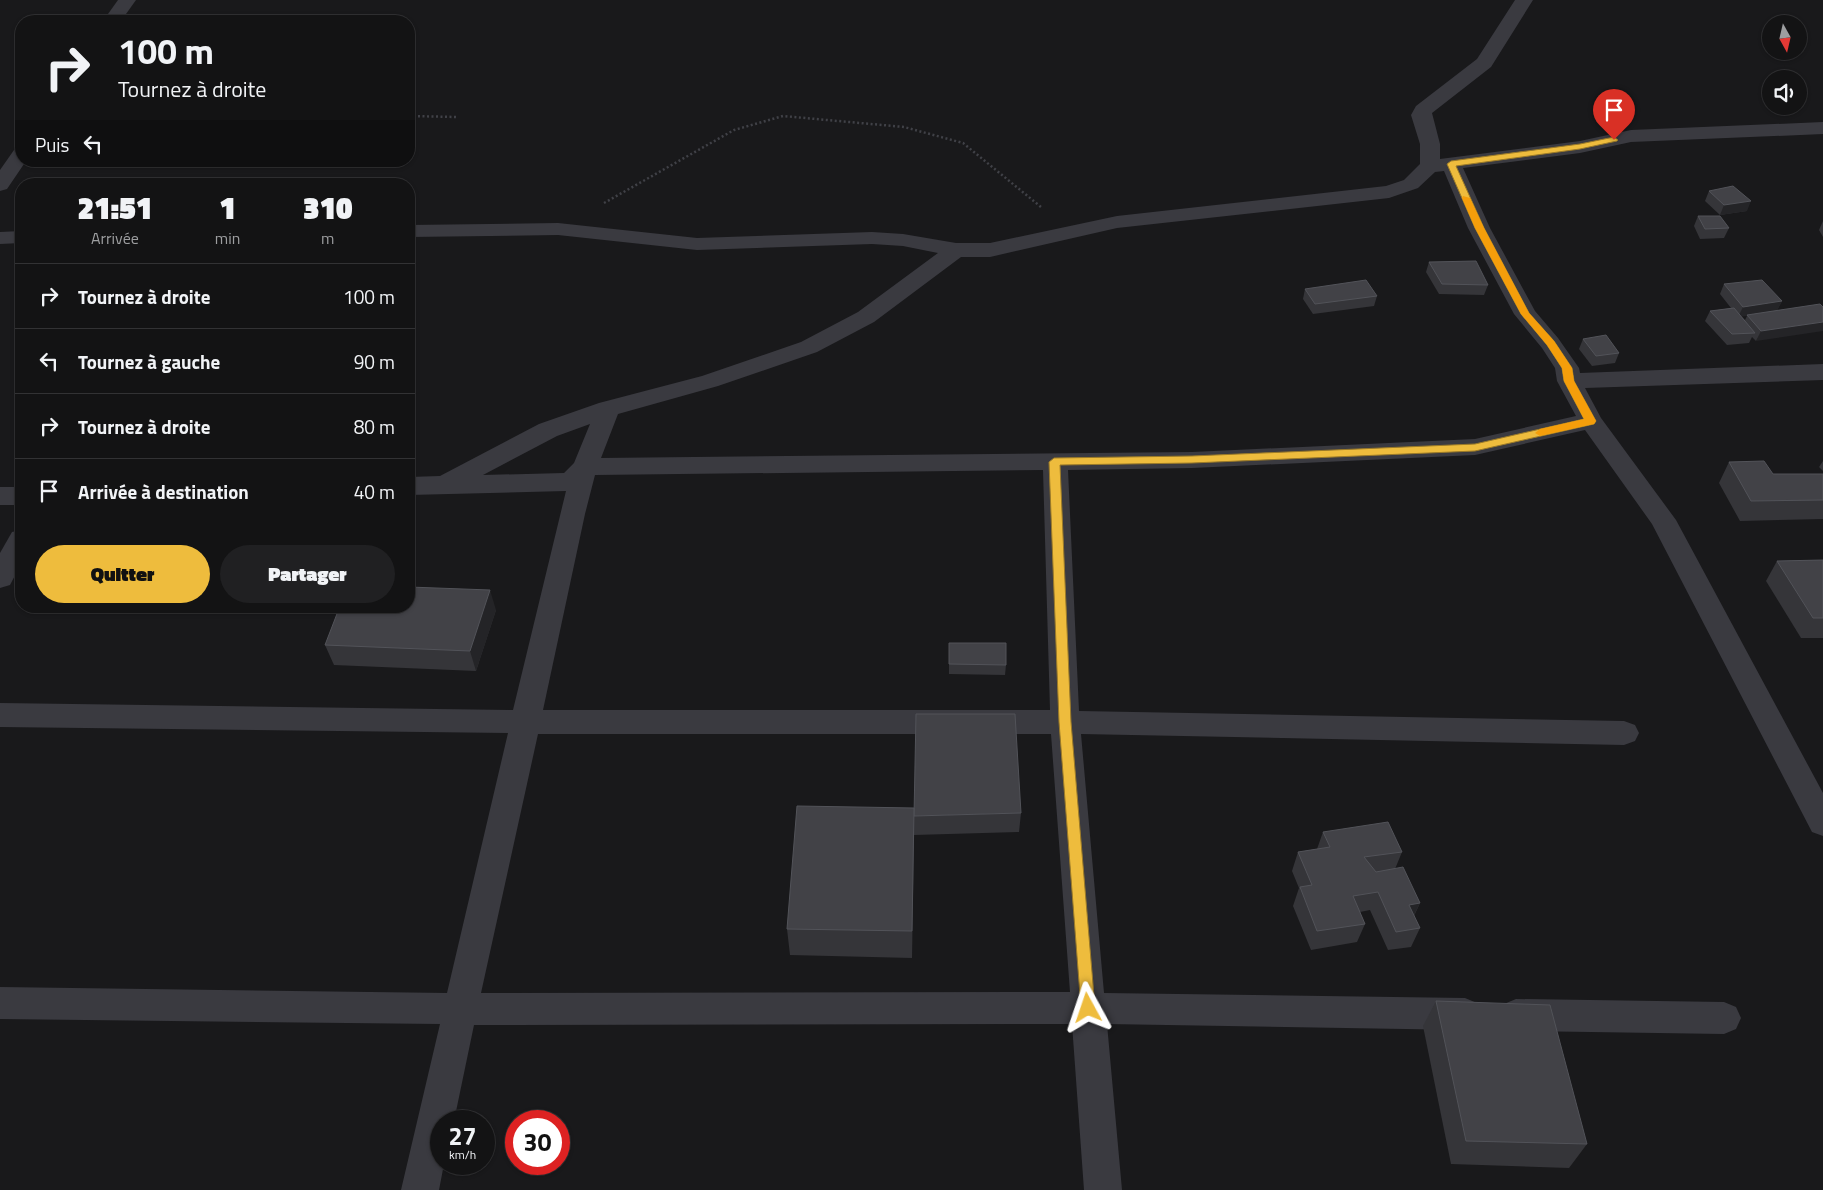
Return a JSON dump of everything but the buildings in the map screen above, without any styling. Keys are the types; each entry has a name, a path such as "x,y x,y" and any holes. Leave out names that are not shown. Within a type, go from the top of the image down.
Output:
{"street":[{"path":"116,15 127,0"},
{"path":"1524,0 1484,63 1423,110 1421,115 1430,144 1479,228 1525,314 1550,343 1567,368 1569,381 1591,421 1663,520 1823,823"},
{"path":"415,231 558,229 696,244 872,238 903,240 956,250 990,250 1117,222 1389,192 1410,184 1441,165 1580,147 1631,136 1823,128"},
{"path":"0,185 15,163"},
{"path":"0,238 15,237"},
{"path":"443,485 548,430 608,409 710,381 809,347 866,317 956,250"},
{"path":"1569,381 1823,372"},
{"path":"420,1190 572,514 585,468 608,409"},
{"path":"415,486 571,482 585,468 1192,460 1475,447 1591,421"},
{"path":"1054,462 1065,722 1103,1190"},
{"path":"0,496 15,496"},
{"path":"0,578 15,550"},
{"path":"0,715 524,722 1065,722 1624,733"},
{"path":"0,1004 460,1009 1088,1008 1724,1018"}],"path":[{"path":"415,116 457,117"},
{"path":"558,229 734,130 783,116 904,127 963,143 1072,232"}],"slow traffic":[{"path":"1466,198 1479,228 1525,314 1550,343 1567,368 1569,381 1591,421 1540,433"}],"route":[{"path":"1088,1008 1065,722 1054,462 1192,460 1475,447 1591,421 1569,381 1567,368 1550,343 1525,314 1479,228 1451,164 1514,154 1580,147 1614,140"}]}
